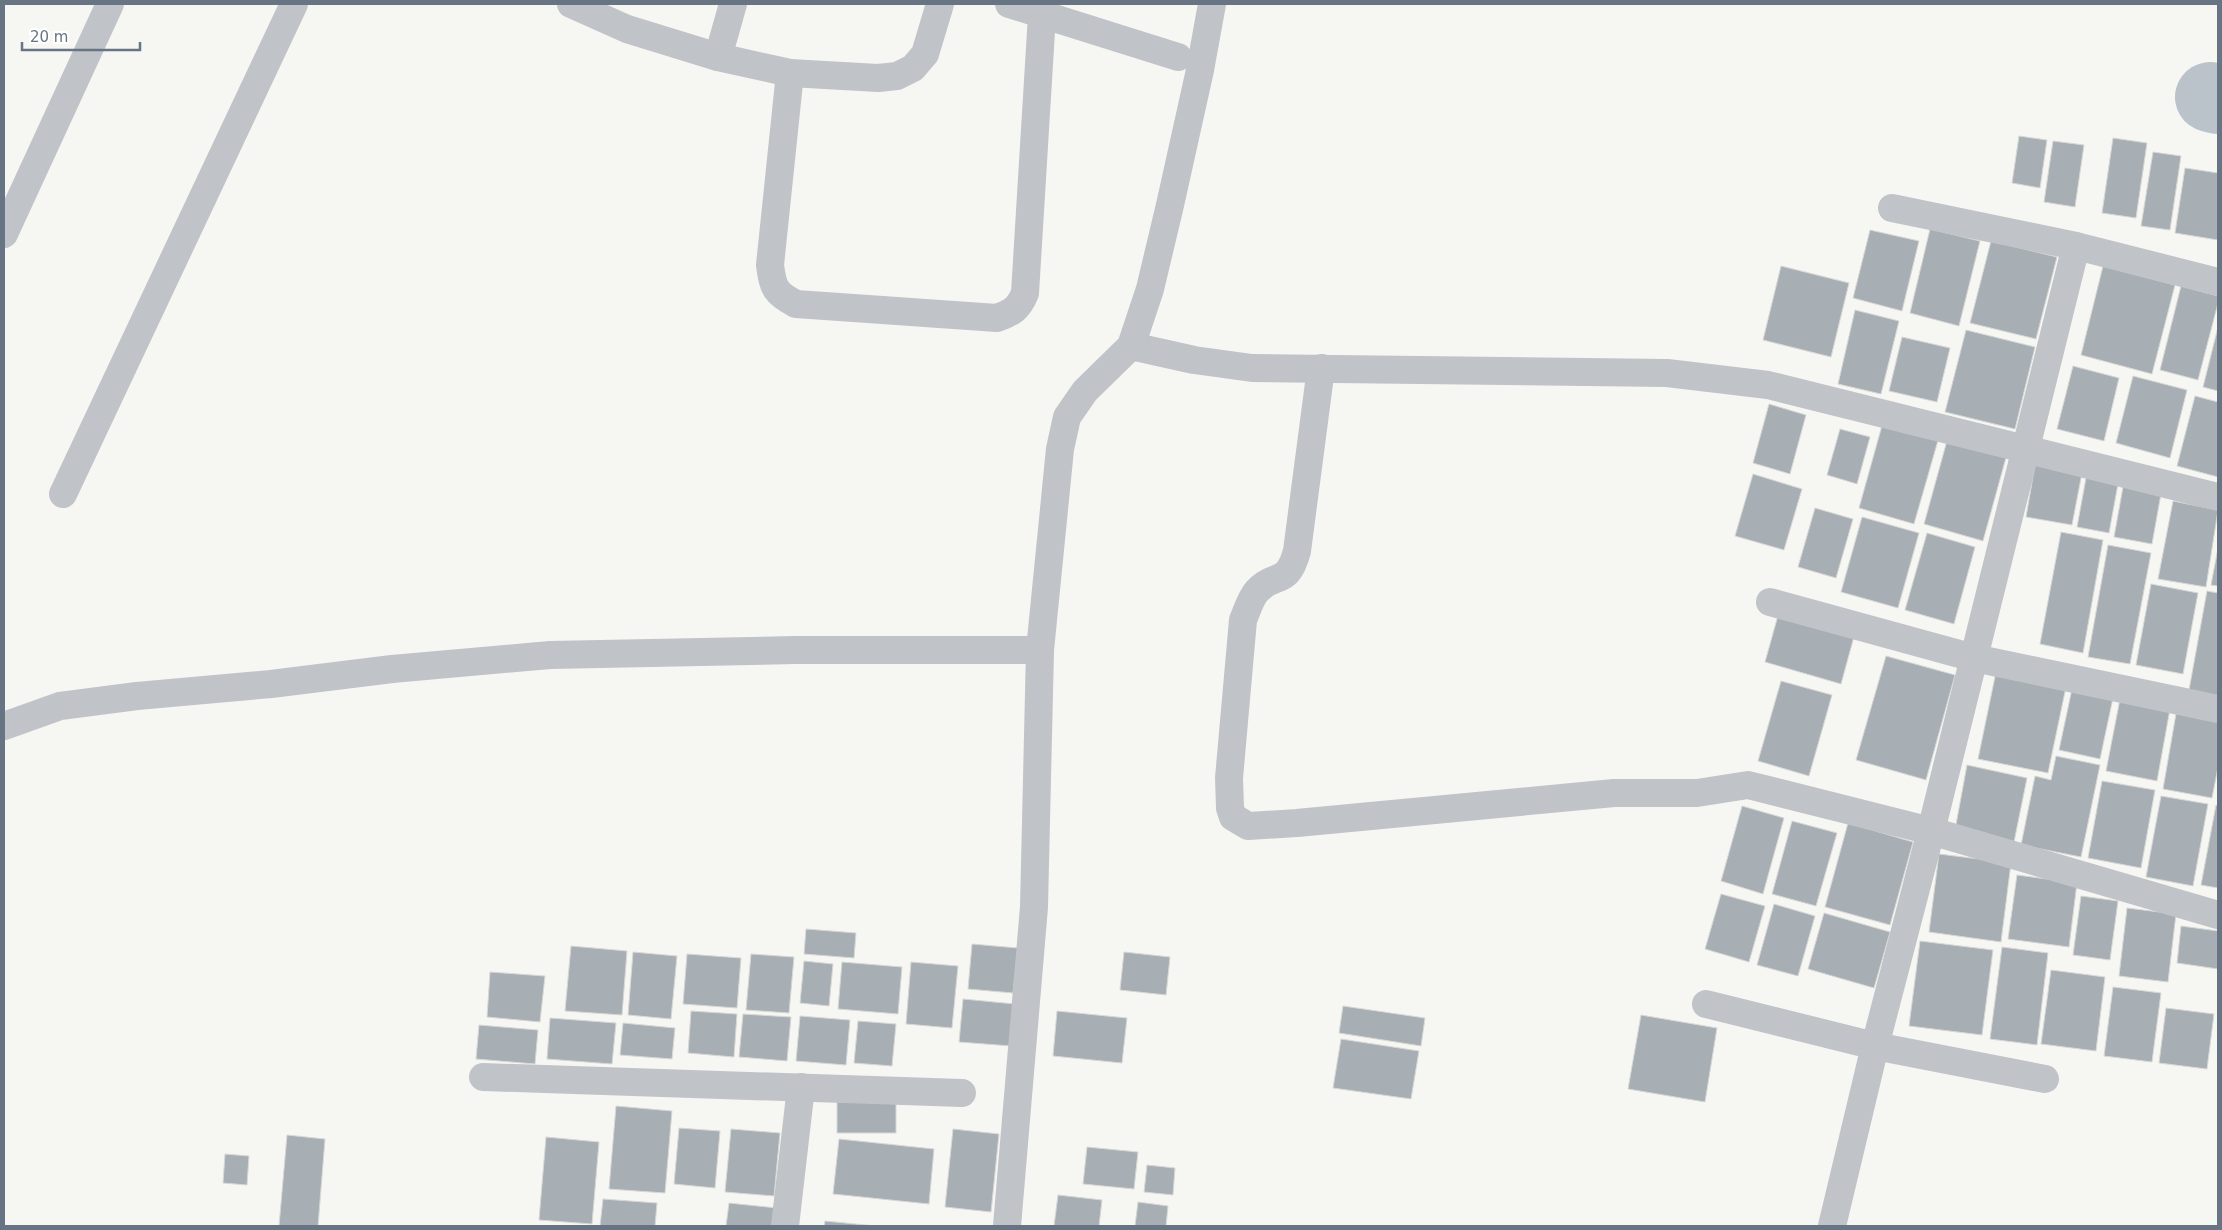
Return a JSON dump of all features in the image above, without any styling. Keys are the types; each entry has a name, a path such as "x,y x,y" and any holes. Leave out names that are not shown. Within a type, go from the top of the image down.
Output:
{"street":[{"path":"4,234 110,4"},
{"path":"62,494 294,4"},
{"path":"571,4 626,29 718,57 790,74 878,78 897,76 913,68 925,54 940,4"},
{"path":"718,57 733,4"},
{"path":"1009,4 1178,57"},
{"path":"1007,1226 1034,907 1040,650 1060,449 1067,416 1084,392 1131,346 1150,289 1166,223 1200,70 1212,4"},
{"path":"790,74 770,265 772,282 781,296 796,304 997,318 1011,313 1020,304 1025,293 1042,15"},
{"path":"1892,208 2076,246 2218,282"},
{"path":"1832,1226 1875,1046 1931,831 2024,448 2076,246"},
{"path":"1131,346 1194,360 1252,368 1667,372 1768,385 2218,497"},
{"path":"1321,368 1296,551 1292,568 1281,578 1257,591 1249,604 1244,620 1229,778 1230,808 1233,817 1240,823 1248,826 1297,823 1614,793 1697,793 1748,785 1931,831 2218,916"},
{"path":"1770,602 1974,658 2218,709"},
{"path":"4,726 60,706 137,696 271,684 392,669 550,654 795,650 1040,650"},
{"path":"1706,1004 1875,1046 2045,1079"},
{"path":"483,1077 962,1093"},
{"path":"785,1226 801,1087"}],"building":[{"path":"2019,136 2047,140 2040,188 2012,183"},
{"path":"2113,138 2147,143 2136,218 2102,213"},
{"path":"2053,141 2084,145 2075,207 2044,202"},
{"path":"2153,152 2181,156 2170,230 2141,226"},
{"path":"2185,168 2218,173 2218,240 2175,233"},
{"path":"1930,229 1980,241 1959,326 1910,313"},
{"path":"1870,230 1919,241 1902,311 1853,298"},
{"path":"1991,241 2057,257 2036,339 1970,323"},
{"path":"1781,266 1849,283 1831,357 1763,340"},
{"path":"2103,266 2175,285 2152,374 2081,355"},
{"path":"2181,286 2218,296 2218,303 2198,380 2160,370"},
{"path":"1855,310 1899,321 1881,394 1838,384"},
{"path":"2218,327 2218,391 2203,387"},
{"path":"1966,330 2035,347 2015,429 1945,412"},
{"path":"1902,337 1950,348 1937,402 1889,391"},
{"path":"2073,366 2119,378 2104,441 2057,429"},
{"path":"2133,376 2187,390 2170,458 2116,443"},
{"path":"2195,396 2218,402 2218,477 2177,466"},
{"path":"1769,404 1806,415 1790,474 1753,463"},
{"path":"1883,422 1939,437 1914,524 1859,508"},
{"path":"1840,429 1870,437 1857,484 1827,475"},
{"path":"1948,437 2007,454 1983,541 1924,524"},
{"path":"2035,465 2082,473 2072,525 2026,517"},
{"path":"1753,474 1802,489 1784,550 1735,536"},
{"path":"2086,478 2118,484 2109,533 2077,527"},
{"path":"2123,487 2161,494 2152,544 2114,537"},
{"path":"2173,501 2218,510 2206,587 2158,579"},
{"path":"1815,508 1853,519 1836,578 1798,567"},
{"path":"1862,517 1919,533 1898,608 1841,592"},
{"path":"2061,532 2103,540 2083,653 2040,644"},
{"path":"1927,533 1975,547 1954,624 1905,610"},
{"path":"2108,545 2151,553 2130,664 2088,657"},
{"path":"2218,548 2218,586 2211,585"},
{"path":"2151,584 2198,593 2183,674 2136,665"},
{"path":"2207,591 2218,593 2218,696 2189,690"},
{"path":"1779,612 1855,633 1841,684 1765,662"},
{"path":"1886,656 1955,675 1926,780 1856,760"},
{"path":"1996,672 2066,687 2048,773 1978,759"},
{"path":"1781,681 1832,695 1809,776 1758,761"},
{"path":"2072,689 2113,698 2100,759 2059,750"},
{"path":"2120,699 2170,709 2157,781 2106,771"},
{"path":"2177,708 2218,715 2218,767 2212,798 2163,789"},
{"path":"2056,756 2100,765 2081,857 2021,845 2035,776 2051,780"},
{"path":"1967,765 2027,778 2014,842 1955,830"},
{"path":"2102,781 2155,790 2141,868 2088,858"},
{"path":"2161,796 2208,804 2193,886 2146,877"},
{"path":"2216,805 2218,806 2218,888 2201,885"},
{"path":"1742,806 1784,818 1763,894 1721,881"},
{"path":"1792,821 1837,833 1816,906 1772,894"},
{"path":"1848,823 1913,842 1890,925 1825,907"},
{"path":"1939,854 2011,863 2001,942 1929,932"},
{"path":"2017,875 2077,883 2069,947 2008,939"},
{"path":"1721,894 1765,906 1749,962 1705,949"},
{"path":"2081,896 2118,901 2110,960 2073,955"},
{"path":"1774,904 1815,916 1798,976 1757,965"},
{"path":"2127,908 2176,914 2168,982 2119,976"},
{"path":"1824,913 1890,932 1874,988 1808,969"},
{"path":"2181,926 2218,931 2218,969 2177,963"},
{"path":"806,929 856,933 854,958 804,954"},
{"path":"1920,941 1993,950 1982,1035 1909,1026"},
{"path":"972,944 1018,948 1013,993 968,989"},
{"path":"571,946 627,951 622,1015 565,1011"},
{"path":"2002,947 2048,953 2037,1045 1990,1039"},
{"path":"633,952 677,956 671,1019 628,1015"},
{"path":"1124,952 1170,957 1166,995 1120,990"},
{"path":"687,954 741,958 737,1008 683,1004"},
{"path":"751,954 794,957 789,1013 746,1010"},
{"path":"804,961 833,964 829,1006 800,1003"},
{"path":"842,962 902,967 898,1014 838,1009"},
{"path":"911,962 958,966 952,1028 906,1024"},
{"path":"2051,970 2105,977 2096,1051 2041,1044"},
{"path":"490,972 545,976 540,1022 487,1017"},
{"path":"2113,987 2161,993 2152,1062 2104,1056"},
{"path":"963,999 1015,1004 1011,1046 959,1042"},
{"path":"1343,1006 1425,1018 1421,1046 1339,1033"},
{"path":"2166,1008 2214,1014 2207,1069 2159,1063"},
{"path":"691,1011 737,1014 734,1057 688,1053"},
{"path":"1057,1011 1127,1018 1122,1063 1053,1056"},
{"path":"743,1014 791,1017 787,1061 739,1057"},
{"path":"1641,1015 1717,1028 1705,1102 1628,1089"},
{"path":"800,1016 850,1020 846,1065 796,1061"},
{"path":"550,1018 616,1023 612,1064 547,1059"},
{"path":"858,1021 896,1024 892,1066 854,1063"},
{"path":"623,1023 675,1028 672,1059 620,1055"},
{"path":"479,1025 538,1030 535,1064 476,1059"},
{"path":"1341,1039 1419,1051 1411,1099 1333,1088"},
{"path":"837,1102 896,1102 896,1133 837,1133"},
{"path":"616,1106 672,1111 665,1193 609,1189"},
{"path":"679,1128 720,1131 715,1188 674,1184"},
{"path":"731,1129 780,1133 774,1196 725,1192"},
{"path":"953,1129 999,1134 991,1212 945,1207"},
{"path":"287,1135 325,1139 318,1226 279,1226"},
{"path":"546,1137 599,1142 592,1224 539,1220"},
{"path":"839,1139 934,1149 929,1204 833,1194"},
{"path":"1087,1147 1138,1152 1134,1189 1083,1184"},
{"path":"225,1154 249,1156 247,1185 223,1183"},
{"path":"1147,1165 1175,1168 1173,1195 1144,1192"},
{"path":"1058,1195 1102,1200 1099,1226 1054,1226"},
{"path":"603,1199 657,1203 655,1226 600,1226"},
{"path":"1138,1202 1168,1206 1166,1226 1135,1226"},
{"path":"729,1203 777,1208 775,1226 726,1226"},
{"path":"825,1221 876,1226 824,1226"}],"waterway":[{"path":"2210,97 2218,99"}]}
